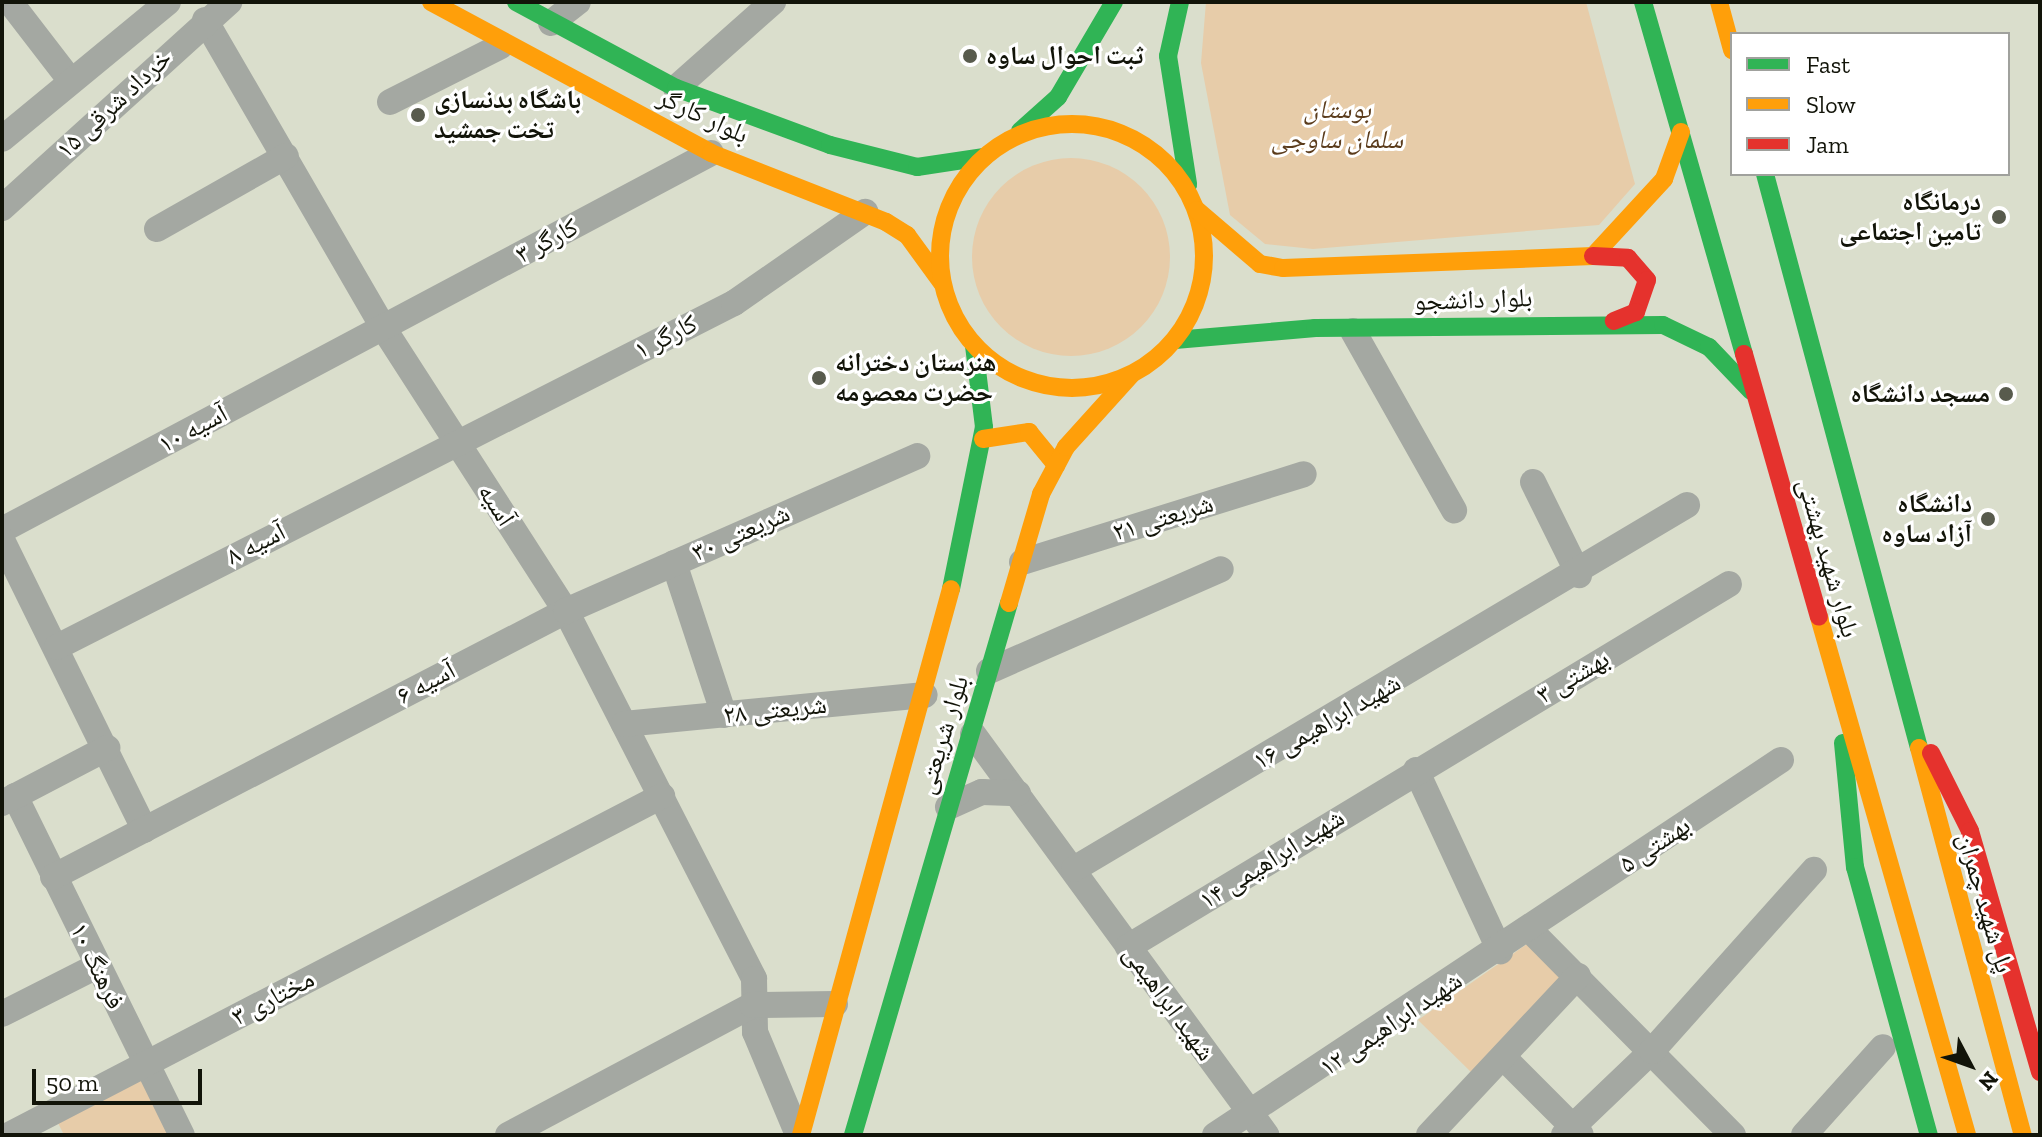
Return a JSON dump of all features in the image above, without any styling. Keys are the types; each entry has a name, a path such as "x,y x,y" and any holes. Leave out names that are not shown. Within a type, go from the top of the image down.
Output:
{"main road":[{"name":"بلوار کارگر","path":"431,2 501,46 711,153 870,215 907,235 942,283"},
{"name":"بلوار کارگر","path":"516,2 676,88 901,172 984,157"},
{"path":"1114,2 1058,97 1013,137 984,157 950,205 940,244 942,283 974,346 1003,370 1048,386 1095,386 1131,375 1175,340 1190,317 1205,264 1168,56 1180,2"},
{"name":"بلوار شهید بهشتی","path":"1643,2 1838,690 1855,867 1929,1135"},
{"path":"1719,2 1730,43"},
{"path":"1013,137 1069,123 1126,134 1164,160 1194,204"},
{"path":"1593,256 1664,179 1681,132"},
{"name":"بلوار شهید بهشتی","path":"1766,176 1897,685 1970,831 2040,1072"},
{"name":"بلوار دانشجو","path":"1194,204 1260,264 1321,269 1593,256 1628,258 1647,280 1636,312 1614,321"},
{"path":"870,215 893,207"},
{"path":"1315,328 1295,300 1303,278 1321,269"},
{"name":"بلوار دانشجو","path":"1175,340 1315,328 1353,331 1614,321 1663,325 1709,347 1751,391"},
{"name":"بلوار شریعتی","path":"800,1135 925,695 983,439 974,346"},
{"name":"بلوار شریعتی","path":"853,1135 1022,562 1056,465 1131,375"},
{"path":"983,439 1029,432 1056,465"},
{"name":"پل شهید چمران","path":"1897,685 2023,1135"},
{"path":"1838,690 1967,1135"}],"street":[{"path":"10,2 70,80"},
{"name":"۱۵ خرداد شرقی","path":"2,139 168,2"},
{"name":"۱۵ خرداد شرقی","path":"2,208 205,20 229,2"},
{"path":"551,23 578,2"},
{"path":"676,88 773,2"},
{"name":"آسیه","path":"205,20 384,329 566,611 754,979 752,1005 755,1032 800,1135"},
{"path":"390,102 501,46"},
{"name":"کارگر ۳","path":"384,329 711,153"},
{"path":"157,229 286,156"},
{"name":"کارگر ۱","path":"455,442 734,303 870,215"},
{"name":"آسیه ۱۰","path":"2,530 384,329"},
{"path":"1353,331 1454,510"},
{"name":"آسیه ۸","path":"57,647 455,442"},
{"name":"شریعتی ۳۰","path":"566,611 917,456"},
{"name":"شریعتی ۲۱","path":"1022,562 1304,474"},
{"path":"1533,482 1579,575"},
{"name":"شهید ابراهیمی ۱۶","path":"1074,869 1579,575 1687,505"},
{"path":"2,540 145,830"},
{"path":"674,563 724,715"},
{"path":"989,671 1221,569"},
{"name":"بهشتی ۳","path":"1416,770 1729,584"},
{"name":"آسیه ۶","path":"53,877 566,611"},
{"name":"شریعتی ۲۸","path":"624,724 925,695"},
{"name":"شهید ابراهیمی","path":"973,734 1259,1126"},
{"path":"8,799 107,748"},
{"name":"بهشتی ۵","path":"1529,929 1781,760"},
{"path":"1416,770 1500,951"},
{"name":"شهید ابراهیمی ۱۴","path":"1128,947 1416,770"},
{"path":"948,807 982,792 1018,793"},
{"name":"مختاری ۳","path":"9,1135 662,796"},
{"name":"فرهنگ ۱۰","path":"8,799 53,877 144,1066 182,1135"},
{"path":"1505,1059 1573,1132 1652,1051 1814,870"},
{"path":"1529,929 1733,1135"},
{"name":"شهید ابراهیمی ۱۲","path":"1215,1135 1259,1126 1529,929"},
{"path":"2,1014 97,966"},
{"path":"1429,1135 1505,1059 1578,976"},
{"path":"508,1135 752,1005 835,1004"},
{"path":"1804,1135 1883,1047"}],"green space":[{"name":"بوستان سلمان ساوجی","path":"1206,2 1586,2 1635,184 1599,225 1313,249 1265,244 1230,215 1201,63"},
{"path":"1071,158 1109,166 1141,187 1162,219 1170,257 1162,295 1141,327 1109,348 1071,356 1033,348 1001,327 980,295 972,257 980,219 1001,187 1033,166"},
{"path":"1530,942 1564,977 1472,1073 1418,1020"},
{"path":"140,1079 171,1135 64,1135 58,1123"}],"traffic: fast":[{"path":"516,2 676,88 830,145 917,167 984,157"},
{"path":"1020,131 1058,97 1114,2"},
{"path":"1180,2 1168,56 1188,184"},
{"path":"1643,2 1744,354"},
{"path":"1766,176 1919,748"},
{"path":"1175,340 1315,328 1663,325 1709,347 1751,391"},
{"path":"951,589 984,427 974,346"},
{"path":"853,1135 1009,603"},
{"path":"1843,743 1855,867 1929,1135"}],"traffic: slow":[{"path":"431,2 711,153 886,222 907,235 942,283"},
{"path":"1719,2 1730,43"},
{"path":"1059,124 1085,124 1110,129 1134,139 1166,162 1182,182 1194,205 1202,230 1204,256 1202,282 1194,307 1182,330 1166,350 1146,366 1110,383 1085,388 1059,388 1034,383 1010,373 978,350 962,330 945,294 940,269 940,243 945,218 955,194 978,162 998,146 1034,129 1059,124"},
{"path":"1197,210 1260,264 1283,268 1593,256 1664,179 1681,132"},
{"path":"1009,603 1041,494 1066,447 1131,375"},
{"path":"983,439 1029,432 1056,465"},
{"path":"801,1135 951,589"},
{"path":"1819,617 1967,1135"},
{"path":"1919,748 2023,1135"}],"traffic: jam":[{"path":"1593,256 1628,258 1647,280 1636,312 1614,321"},
{"path":"1744,354 1819,617"},
{"path":"1931,753 1970,831 2040,1072"}],"place":[{"name":"ثبت احوال ساوه","path":"970,56"},
{"name":"باشگاه بدنسازی تخت جمشید","path":"418,115"},
{"name":"درمانگاه تامین اجتماعی","path":"1999,217"},
{"name":"هنرستان دخترانه حضرت معصومه","path":"819,378"},
{"name":"مسجد دانشگاه","path":"2006,394"},
{"name":"دانشگاه آزاد ساوه","path":"1988,519"}]}
